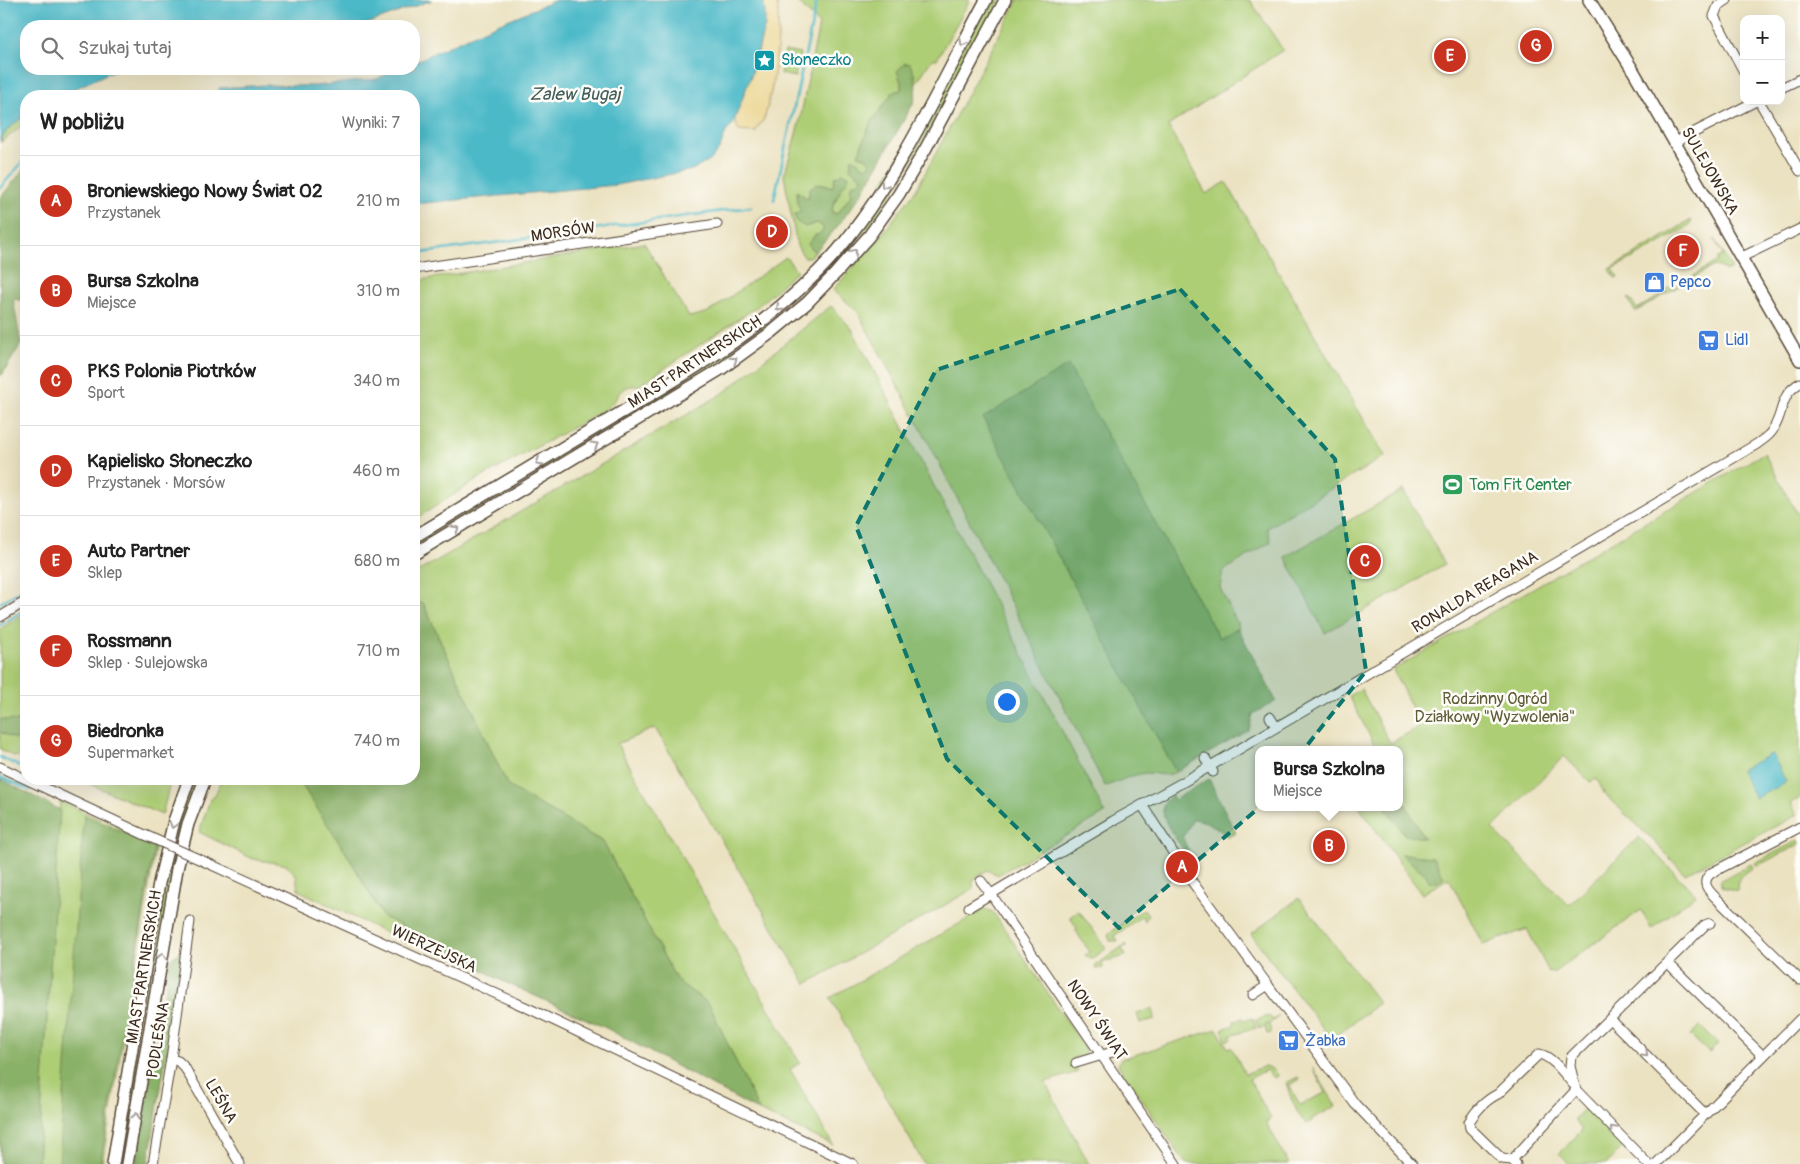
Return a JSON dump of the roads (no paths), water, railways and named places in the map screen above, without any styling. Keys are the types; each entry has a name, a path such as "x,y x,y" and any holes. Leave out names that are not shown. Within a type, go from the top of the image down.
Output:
{"main road":[{"name":"MIAST PARTNERSKICH","path":"420,533 706,362 751,331 797,292 842,245 879,193 915,132 986,0"},
{"name":"MIAST PARTNERSKICH","path":"420,550 715,373 758,343 807,303 847,260 892,204 919,160 1006,0"},
{"name":"SULEJOWSKA","path":"1589,0 1611,33 1675,142 1800,360"},
{"name":"MIAST PARTNERSKICH","path":"113,1164 159,882 174,821 187,785"},
{"name":"MIAST PARTNERSKICH","path":"127,1164 177,869 188,824 203,785"}],"street":[{"path":"1727,0 1716,10 1715,19 1740,65"},
{"path":"1785,86 1800,78"},
{"path":"1675,142 1748,105"},
{"path":"1762,105 1800,171"},
{"name":"MORSÓW","path":"420,268 717,224"},
{"path":"1742,258 1800,230"},
{"name":"RONALDA REAGANA","path":"1142,805 1757,444 1771,433 1784,399 1791,389 1800,383"},
{"path":"0,617 20,605"},
{"path":"1270,717 1276,727"},
{"name":"WIERZEJSKA","path":"0,767 20,776"},
{"name":"WIERZEJSKA","path":"38,785 532,1010 853,1164"},
{"path":"969,907 1142,805 1193,883 1359,1109 1412,1164"},
{"path":"1800,827 1711,873 1706,879 1707,888 1715,897 1800,980"},
{"name":"NOWY ŚWIAT","path":"981,880 1176,1164"},
{"name":"PODLEŚNA","path":"153,1164 171,1059 190,921"},
{"path":"1558,1068 1570,1060 1710,922"},
{"path":"1668,963 1763,1056"},
{"path":"1254,995 1268,985"},
{"path":"1610,1019 1705,1114"},
{"path":"1658,1163 1800,1019"},
{"path":"1076,1063 1119,1050"},
{"path":"1570,1060 1575,1088 1514,1162 1502,1159 1469,1124 1472,1117 1493,1096 1498,1094 1541,1053 1558,1068 1575,1088 1648,1164"},
{"name":"LEŚNA","path":"171,1059 178,1061 185,1068 240,1164"}],"water":[{"path":"0,0 432,0 377,20 20,20 20,75 104,75 72,90 20,90 20,119 7,130 0,141"},
{"name":"Zalew Bugaj","path":"556,0 763,0 765,10 765,25 752,73 733,124 726,132 720,148 711,160 692,170 616,185 420,203 420,90 219,90 219,88 265,85 315,86 377,79 385,75 420,75 420,59"},
{"path":"1771,754 1786,782 1755,798 1740,770"}],"waterway":[{"path":"774,200 817,0"},
{"path":"0,188 20,165"},
{"path":"420,253 751,207"},
{"path":"0,603 20,591"},
{"path":"0,625 20,613"},
{"path":"0,757 20,767"},
{"path":"0,777 30,790"}],"place":[{"name":"Biedronka","path":"1536,46"},
{"name":"Auto Partner","path":"1450,56"},
{"name":"Słoneczko","path":"765,60"},
{"name":"Kąpielisko Słoneczko","path":"772,232"},
{"name":"Rossmann","path":"1683,251"},
{"name":"Pepco","path":"1654,282"},
{"name":"Lidl","path":"1709,340"},
{"name":"Tom Fit Center","path":"1453,485"},
{"name":"PKS Polonia Piotrków","path":"1365,561"},
{"name":"Bursa Szkolna","path":"1329,846"},
{"name":"Broniewskiego Nowy Świat 02","path":"1182,867"},
{"name":"Żabka","path":"1289,1041"}],"park label":[{"name":"Rodzinny Ogród Działkowy \"Wyzwolenia\"","path":"1495,708"}]}
